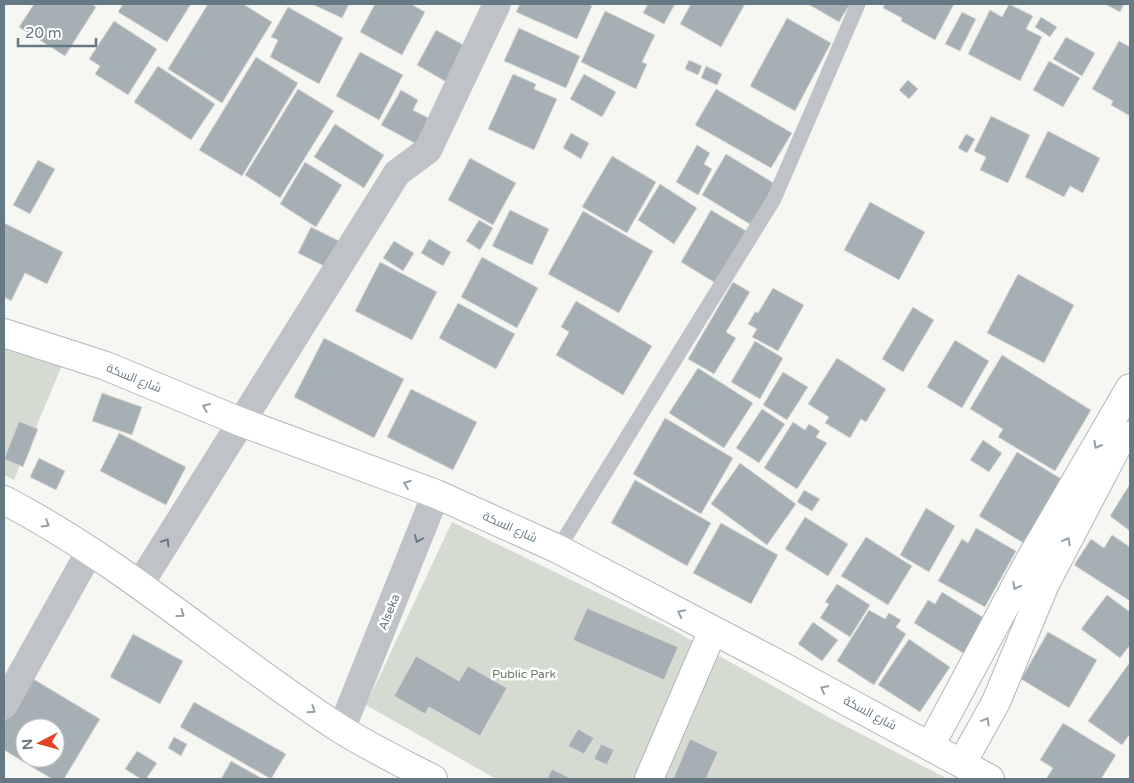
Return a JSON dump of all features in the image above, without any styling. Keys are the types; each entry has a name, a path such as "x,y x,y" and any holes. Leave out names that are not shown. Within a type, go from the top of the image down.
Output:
{"main road":[{"name":"شارع السكة","path":"4,333 106,366 241,422 436,494 558,549 990,779"},
{"path":"930,746 1027,565 1130,388"},
{"path":"962,763 996,702 1045,584 1130,422"},
{"path":"4,500 90,551 140,584 341,730 433,779"},
{"path":"649,779 713,630"}],"street":[{"path":"140,584 397,172 428,150 497,4"},
{"name":"Alseka","path":"341,730 436,494"},
{"path":"4,705 90,551"}],"lane":[{"path":"558,549 774,199 858,4"}],"green space":[{"path":"4,344 63,363 14,480 4,475"},
{"name":"Public Park","path":"452,522 668,627 830,718 948,779 496,779 366,705"}],"building":[{"path":"34,4 91,4 96,7 65,56 19,27"},
{"path":"123,4 191,4 167,42 118,12"},
{"path":"208,4 243,4 272,22 222,103 168,69"},
{"path":"312,4 349,4 342,18"},
{"path":"375,4 411,4 425,12 402,55 360,32"},
{"path":"520,4 587,4 592,6 577,39 516,12"},
{"path":"648,4 675,4 664,24 643,13"},
{"path":"691,4 745,4 721,47 680,24"},
{"path":"808,4 850,4 839,22"},
{"path":"885,4 954,4 935,40 901,21 902,18 883,8"},
{"path":"1009,4 1033,16 1026,29 1042,37 1020,81 968,54 990,10 1002,17"},
{"path":"1105,4 1124,4 1120,12"},
{"path":"288,7 343,38 319,84 270,57 278,40 271,37"},
{"path":"605,11 655,35 642,62 647,64 636,89 581,62"},
{"path":"962,12 976,19 960,51 945,44"},
{"path":"1041,17 1057,27 1050,37 1035,27"},
{"path":"787,18 831,43 795,111 750,86"},
{"path":"114,21 157,49 128,95 95,74 100,66 89,59"},
{"path":"519,28 580,56 566,88 504,61"},
{"path":"436,30 469,48 450,84 417,65"},
{"path":"1066,37 1095,53 1082,76 1053,59"},
{"path":"1119,41 1130,47 1130,116 1111,105 1113,101 1092,89"},
{"path":"360,52 403,75 379,120 336,96"},
{"path":"256,57 298,83 242,176 199,150"},
{"path":"689,60 702,66 698,75 685,69"},
{"path":"1049,61 1080,78 1063,107 1033,90"},
{"path":"158,66 215,104 191,140 134,102"},
{"path":"706,66 722,74 717,85 701,78"},
{"path":"513,74 536,84 534,89 557,99 534,150 488,129"},
{"path":"584,74 616,92 602,117 570,99"},
{"path":"908,80 918,89 909,99 899,90"},
{"path":"298,89 334,111 280,198 245,175"},
{"path":"716,89 792,133 771,168 695,125"},
{"path":"401,90 418,100 413,110 436,122 422,147 381,125"},
{"path":"991,116 1030,135 1008,183 980,170 986,157 974,151"},
{"path":"335,124 384,155 364,188 314,157"},
{"path":"1048,131 1100,158 1083,193 1070,186 1064,197 1025,177"},
{"path":"571,133 589,143 581,159 563,148"},
{"path":"966,134 975,139 967,153 958,148"},
{"path":"697,145 710,153 704,164 712,169 698,195 676,182"},
{"path":"726,154 777,185 753,226 702,195"},
{"path":"612,156 656,182 627,233 582,207"},
{"path":"470,158 516,183 493,225 448,200"},
{"path":"38,160 55,169 30,214 13,205"},
{"path":"305,162 342,185 316,227 280,204"},
{"path":"660,184 697,208 674,244 638,220"},
{"path":"870,202 925,232 899,280 844,250"},
{"path":"510,210 549,229 532,265 492,246"},
{"path":"711,210 748,232 717,284 681,262"},
{"path":"583,211 653,251 619,313 548,274"},
{"path":"479,220 493,228 480,250 466,241"},
{"path":"4,223 63,252 47,284 25,273 11,301 4,297"},
{"path":"311,227 339,241 326,267 298,253"},
{"path":"429,239 451,252 443,266 421,253"},
{"path":"394,241 414,253 403,271 383,258"},
{"path":"482,257 538,288 517,328 461,297"},
{"path":"380,262 437,292 412,340 355,311"},
{"path":"1018,274 1074,305 1044,363 987,333"},
{"path":"733,282 750,292 726,332 736,338 714,374 688,359"},
{"path":"773,288 804,305 778,351 752,337 757,329 748,324 755,312 758,313"},
{"path":"576,301 652,346 623,395 556,355 569,332 561,327"},
{"path":"458,303 515,334 496,369 439,338"},
{"path":"913,307 934,320 903,372 882,359"},
{"path":"324,338 404,379 374,438 294,397"},
{"path":"955,340 989,361 962,408 927,387"},
{"path":"755,341 783,358 760,399 731,382"},
{"path":"1002,355 1091,410 1055,471 998,437 1003,429 970,409"},
{"path":"837,358 886,389 866,422 861,419 850,438 825,423 829,417 808,404"},
{"path":"698,368 753,403 724,448 669,413"},
{"path":"783,372 808,387 787,420 763,405"},
{"path":"411,389 477,422 453,470 387,437"},
{"path":"102,393 142,407 132,435 92,421"},
{"path":"762,409 785,424 759,463 736,448"},
{"path":"665,418 733,458 701,514 633,474"},
{"path":"19,421 38,429 23,467 4,459"},
{"path":"793,422 805,430 809,424 820,431 816,437 827,443 797,489 764,468"},
{"path":"119,433 186,467 166,505 100,471"},
{"path":"983,440 1002,453 989,472 970,460"},
{"path":"1017,452 1073,486 1035,550 979,516"},
{"path":"39,458 65,471 56,490 30,477"},
{"path":"740,463 796,504 767,545 711,504"},
{"path":"635,480 711,523 687,566 611,523"},
{"path":"1130,484 1130,531 1110,516"},
{"path":"804,490 820,499 812,511 797,502"},
{"path":"926,508 955,526 929,572 900,555"},
{"path":"805,517 848,544 828,576 785,549"},
{"path":"721,523 778,555 751,604 693,573"},
{"path":"976,528 1016,551 985,607 938,581 962,539 968,543"},
{"path":"1112,535 1130,547 1130,601 1074,565 1091,539 1104,548"},
{"path":"866,537 912,566 888,605 841,576"},
{"path":"837,584 870,605 850,637 820,618 829,604 825,602"},
{"path":"942,592 989,621 968,656 914,623 928,600 935,604"},
{"path":"1107,595 1130,612 1130,645 1120,658 1081,629"},
{"path":"587,608 678,647 664,680 573,640"},
{"path":"869,610 885,619 889,613 901,620 896,627 906,634 874,685 837,661"},
{"path":"813,622 838,640 822,661 798,644"},
{"path":"1048,632 1097,660 1069,708 1021,679"},
{"path":"133,634 183,661 160,704 110,677"},
{"path":"909,639 950,667 920,712 878,685"},
{"path":"416,656 459,681 468,666 507,688 480,736 429,707 425,714 394,696"},
{"path":"1130,662 1130,734 1122,745 1088,721"},
{"path":"30,677 100,719 64,779 52,779 34,768 65,768 65,718 15,718 15,757 4,750 4,722"},
{"path":"194,702 286,754 271,779 180,727"},
{"path":"1063,723 1116,755 1101,779 1046,779 1053,768 1040,760"},
{"path":"578,729 594,738 584,754 568,746"},
{"path":"174,737 187,744 181,756 168,748"},
{"path":"690,739 718,752 706,779 673,779"},
{"path":"601,744 614,750 607,765 594,759"},
{"path":"137,751 157,763 146,779 141,779 125,769"},
{"path":"231,761 263,779 221,779"},
{"path":"552,769 572,779 547,779"}]}
